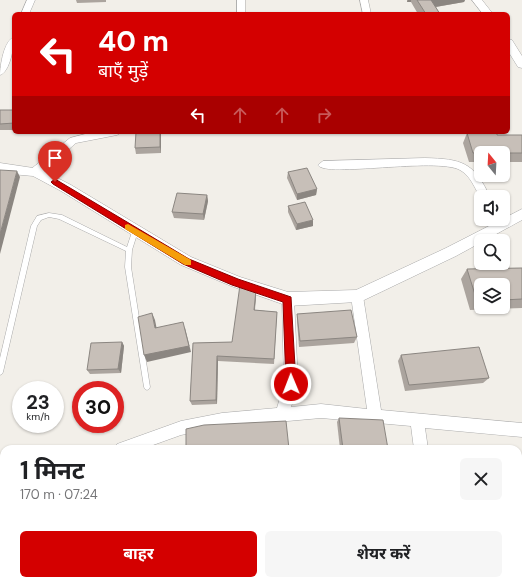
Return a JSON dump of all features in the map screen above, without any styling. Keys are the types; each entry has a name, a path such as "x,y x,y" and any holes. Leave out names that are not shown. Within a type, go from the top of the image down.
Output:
{"street":[{"path":"26,12 32,0"},
{"path":"241,0 241,12"},
{"path":"364,0 367,12"},
{"path":"478,0 487,12"},
{"path":"0,72 12,45"},
{"path":"510,45 522,65"},
{"path":"35,172 73,140 95,134"},
{"path":"323,165 360,165 406,162 440,163 462,166 477,180 482,190"},
{"path":"0,168 35,172 66,188 186,261 236,282 288,299 357,296 451,252 492,226"},
{"path":"510,218 522,214"},
{"path":"357,296 375,416"},
{"path":"282,413 291,384 288,299"},
{"path":"133,445 181,428 222,420 282,413 321,411 522,430"},
{"path":"417,420 420,445"}],"lane":[{"path":"0,372 34,226 39,218 49,215 60,218 129,250"},
{"path":"135,231 129,250 131,288 147,387"}],"building":[{"path":"417,0 431,0 439,12 425,12"},
{"path":"0,110 12,110 12,123 0,124"},
{"path":"136,134 160,134 160,147 135,148"},
{"path":"467,134 522,135 522,153 510,153 510,146 474,146 474,153"},
{"path":"307,168 317,189 297,194 288,172"},
{"path":"0,170 17,171 0,234"},
{"path":"177,193 207,195 203,214 172,212"},
{"path":"305,202 313,220 297,224 288,206"},
{"path":"510,268 522,268 522,299 510,300 510,278 474,278 474,291 467,269 510,270"},
{"path":"240,285 256,290 254,310 277,312 274,359 217,356 216,400 190,401 193,343 232,342"},
{"path":"351,310 357,337 300,341 297,314"},
{"path":"152,313 155,328 183,322 189,346 144,355 138,317"},
{"path":"122,342 118,369 87,370 91,343"},
{"path":"479,347 489,378 409,385 401,355"},
{"path":"339,418 383,420 387,445 342,445"},
{"path":"286,421 289,445 186,445 186,429 204,425"}],"slow traffic":[{"path":"128,227 188,262"}],"route":[{"path":"55,182 186,261 236,282 288,299 291,384"}]}
